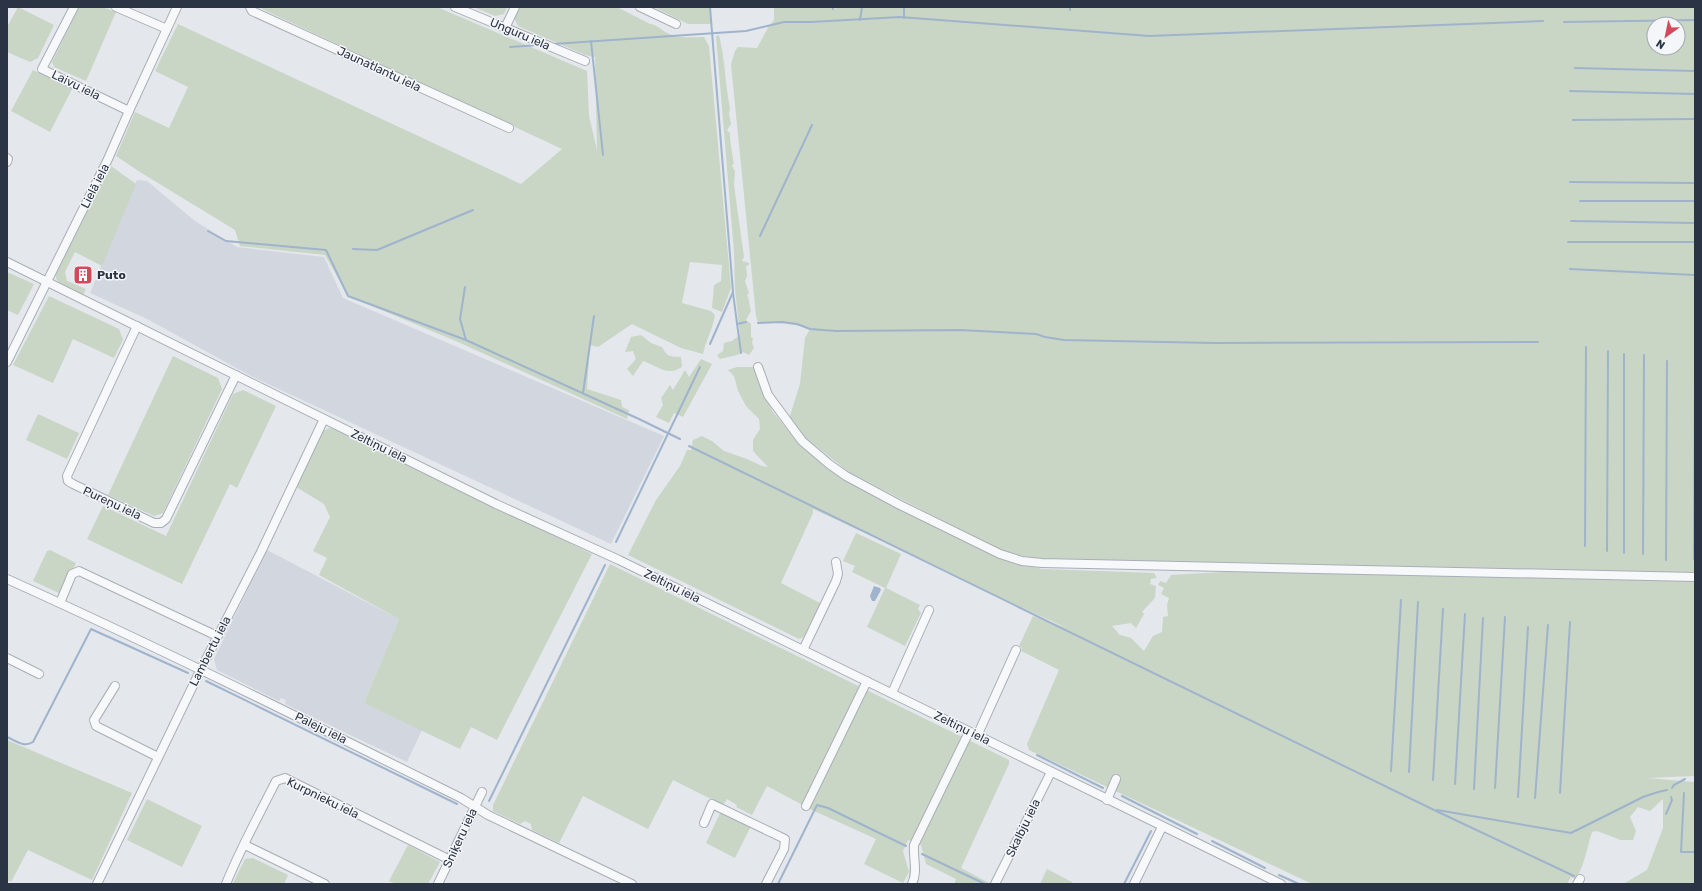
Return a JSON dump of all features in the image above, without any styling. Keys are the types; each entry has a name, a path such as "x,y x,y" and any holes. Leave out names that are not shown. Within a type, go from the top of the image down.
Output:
{"street":[{"name":"Laivu iela","path":"74,7 42,69 129,111"},
{"path":"116,7 167,29"},
{"name":"Lielā iela","path":"7,362 108,160 129,111 178,7"},
{"name":"Jaunatlantu iela","path":"250,7 258,13 509,128"},
{"name":"Unguru iela","path":"455,7 585,61"},
{"path":"505,28 515,7"},
{"path":"640,7 676,24"},
{"path":"7,158 7,162"},
{"path":"7,262 47,282"},
{"name":"Zeltiņu iela","path":"47,282 496,504 620,560 1281,884"},
{"name":"Pureņu iela","path":"138,326 67,476 68,481 73,484 154,523 162,523 166,520 236,375"},
{"path":"758,367 768,395 789,424 802,441 829,464 846,476 900,505 1000,554 1017,560 1042,563 1695,577"},
{"name":"Lambertu iela","path":"97,884 217,636 261,552 324,419"},
{"path":"803,650 836,581 838,574 836,562"},
{"path":"60,602 72,574 79,571 217,636"},
{"name":"Paleju iela","path":"7,579 60,602 201,669 461,798 488,815 632,884"},
{"path":"892,694 929,610"},
{"path":"977,736 1016,650"},
{"path":"7,658 40,674"},
{"path":"806,806 867,681"},
{"path":"115,686 94,720 96,726 158,757"},
{"path":"912,884 915,875 913,859 914,845 969,732"},
{"name":"Skalbju iela","path":"995,884 1050,772"},
{"name":"Kurpnieku iela","path":"226,884 236,859 245,845 276,781 285,778 450,860"},
{"path":"1107,800 1116,779"},
{"name":"Sniķeru iela","path":"438,884 482,792"},
{"path":"704,823 712,804 785,839 784,849 766,884"},
{"path":"1134,884 1162,827"},
{"path":"245,845 325,884"}],"shaded area":[{"path":"137,180 147,181 195,221 237,247 324,257 343,298 664,436 611,544 251,376 147,319 90,293"},
{"path":"267,550 399,619 364,703 422,730 407,762 285,704 286,700 281,698 279,701 217,670 214,659"}],"green space":[{"path":"18,7 54,25 38,58 30,62 7,52 7,27"},
{"path":"79,7 102,7 116,12 86,81 54,67 52,62"},
{"path":"261,7 437,7 587,71 589,116 597,150 595,57 585,55 518,26 514,18 520,7 617,7 672,35 704,37 709,46 731,288 722,312 712,308 714,285 721,281 722,265 690,262 682,303 711,311 715,315 703,354 681,348 632,324 598,347 590,345 587,389 621,400 622,407 629,410 627,419 458,342 348,296 325,255 240,246 235,230 116,156 135,112 169,128 188,87 155,71 178,24 521,184 562,149 262,9"},
{"path":"473,7 507,7 504,14 495,16"},
{"path":"654,7 710,7 712,24 688,24"},
{"path":"774,7 833,7 833,9 840,7 1695,7 1695,776 1647,778 1695,782 1695,884 1623,884 1647,870 1663,828 1663,799 1650,811 1638,807 1630,817 1636,831 1633,840 1621,840 1597,831 1592,832 1579,874 1576,879 1571,877 1567,884 1312,884 1029,750 1027,744 1059,670 1021,651 1022,648 1019,646 1033,616 1067,628 998,597 941,568 813,509 813,513 781,583 820,603 804,637 799,639 628,555 656,500 680,466 687,450 691,450 693,440 702,436 712,441 724,451 768,467 753,451 753,440 760,429 759,419 746,406 738,391 734,376 728,370 737,367 754,367 762,391 773,412 798,443 841,478 1001,559 1042,569 1154,573 1157,578 1151,579 1150,584 1156,586 1155,598 1142,612 1144,614 1136,628 1131,623 1112,626 1120,635 1131,638 1144,651 1153,636 1162,632 1163,617 1168,616 1167,605 1169,598 1161,594 1164,588 1158,585 1160,581 1166,583 1171,575 1277,569 1274,563 1044,560 1001,551 849,472 804,437 789,419 800,384 805,338 810,329 784,323 758,323 756,316 731,64 735,51 738,47 757,48 774,20"},
{"path":"719,35 723,53 730,108 729,114 731,124 727,130 730,133 734,163 732,166 735,171 734,185 744,257 742,261 749,263 749,265 746,266 747,276 745,281 749,293 747,295 751,311 746,320 751,324 751,337 753,338 752,343 754,348 749,355 743,352 720,359 717,355 723,351 724,343 732,341 740,335 735,289 734,252 716,36"},
{"path":"33,70 72,89 50,132 11,111"},
{"path":"111,166 136,184 102,266 75,252 65,272 67,281 86,289 83,295 61,284 55,273"},
{"path":"7,272 34,284 18,315 7,310"},
{"path":"49,296 119,329 123,340 114,358 73,339 53,383 13,365"},
{"path":"641,335 651,343 662,347 668,355 681,357 682,367 677,370 667,371 643,361 633,376 627,369 636,359 633,351 625,352 631,337"},
{"path":"173,356 218,378 222,389 163,513 154,516 108,495"},
{"path":"701,359 712,364 683,417 674,413 669,423 656,417 663,405 661,398 670,385 673,390 685,370 689,377"},
{"path":"243,390 276,406 237,488 230,484 182,584 87,539 103,506 166,536 233,394"},
{"path":"38,414 79,433 67,459 26,440"},
{"path":"329,428 338,429 592,554 497,740 471,727 460,749 364,703 399,619 319,575 327,558 313,551 330,517 324,504 296,487 322,432"},
{"path":"856,533 901,554 886,588 920,605 918,609 921,613 905,646 867,627 885,588 852,572 855,566 843,561"},
{"path":"50,550 76,563 61,594 33,581 47,551"},
{"path":"610,564 1009,760 1009,764 961,868 991,884 954,884 956,879 926,864 921,845 908,840 903,851 909,872 903,883 864,864 876,839 812,810 767,786 752,815 736,807 737,805 727,799 723,805 673,780 648,829 583,796 559,843 532,830 531,824 525,821 520,824 493,811 493,805"},
{"path":"7,740 132,793 92,880 28,850 11,882 7,880"},
{"path":"147,799 202,826 182,867 127,840"},
{"path":"721,811 751,826 735,858 706,843"},
{"path":"408,845 440,862 428,884 396,884 389,881"},
{"path":"253,858 288,875 284,884 233,883 245,859"},
{"path":"1047,869 1072,882 1073,884 1040,884"}],"water":[{"path":"874,586 880,588 881,590 875,601 872,601 870,596"}],"waterway":[{"path":"710,7 733,292 710,344"},
{"path":"860,20 862,7"},
{"path":"904,7 904,18"},
{"path":"553,44 746,31 784,22 900,17 1149,36 1543,21"},
{"path":"1564,22 1695,20"},
{"path":"591,41 603,155"},
{"path":"510,47 539,45"},
{"path":"1575,68 1695,71"},
{"path":"1570,91 1695,94"},
{"path":"1573,120 1695,119"},
{"path":"760,236 812,125"},
{"path":"1570,182 1695,183"},
{"path":"1580,201 1695,201"},
{"path":"353,249 377,250 473,210"},
{"path":"1571,221 1695,223"},
{"path":"208,231 226,241 326,250 348,296 466,340 680,439"},
{"path":"1568,242 1695,242"},
{"path":"1570,269 1695,275"},
{"path":"465,287 460,319 466,340"},
{"path":"733,293 741,353"},
{"path":"583,393 594,316"},
{"path":"737,324 746,322"},
{"path":"758,323 782,322 797,324 810,329 836,331 960,330 1036,334 1064,340 1214,343 1538,342"},
{"path":"1585,546 1586,347"},
{"path":"1607,551 1608,351"},
{"path":"1624,354 1624,553"},
{"path":"1643,554 1644,355"},
{"path":"1666,560 1667,361"},
{"path":"616,542 700,367"},
{"path":"1694,559 1695,373"},
{"path":"689,446 1434,810 1574,876"},
{"path":"489,801 605,565"},
{"path":"1391,771 1401,600"},
{"path":"1409,772 1418,602"},
{"path":"1433,780 1443,609"},
{"path":"1455,784 1465,614"},
{"path":"1495,788 1505,617"},
{"path":"1474,789 1483,618"},
{"path":"1560,793 1570,622"},
{"path":"1535,798 1548,625"},
{"path":"1518,797 1528,627"},
{"path":"7,737 23,744 30,744 33,742 91,629 188,673"},
{"path":"206,681 457,804"},
{"path":"1037,755 1103,788"},
{"path":"1672,788 1674,785 1685,779"},
{"path":"1437,810 1571,833 1643,797 1667,790"},
{"path":"1684,793 1681,852 1695,852"},
{"path":"1122,796 1197,834"},
{"path":"1666,814 1672,800 1671,797"},
{"path":"778,884 817,805 828,808 906,846"},
{"path":"1124,884 1151,831"},
{"path":"1212,841 1265,868"},
{"path":"922,854 985,884"},
{"path":"1279,875 1299,884"}],"place":[{"name":"Puto","path":"83,275"}]}
